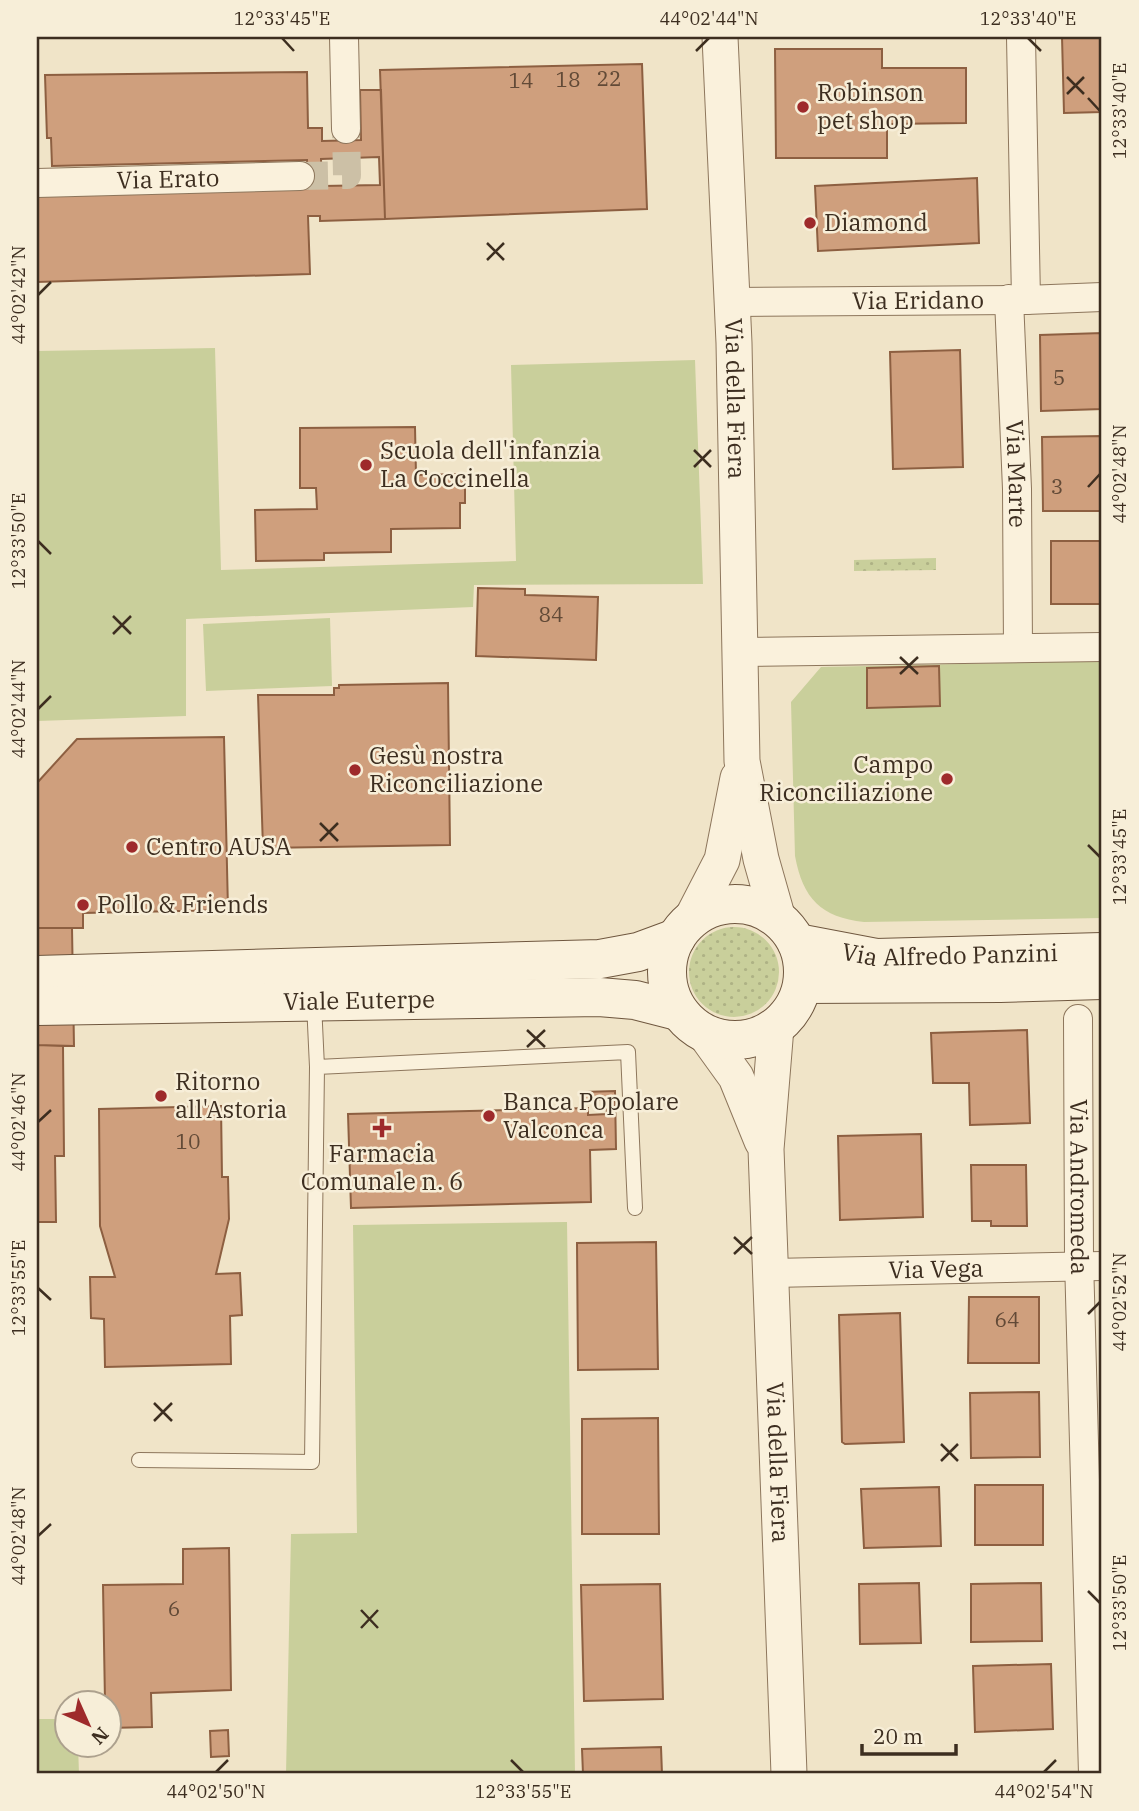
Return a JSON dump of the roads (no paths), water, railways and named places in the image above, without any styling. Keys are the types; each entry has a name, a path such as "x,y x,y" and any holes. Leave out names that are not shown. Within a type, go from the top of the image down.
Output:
{"main road":[{"path":"747,904 764,909 788,931 803,960 803,984 793,1008 776,1027 749,1039 722,1039 692,1022 671,996 667,980 669,953 683,929 705,911 720,905 747,904"},
{"name":"Viale Euterpe","path":"37,975 600,959 638,952 683,929"},
{"name":"Via Alfredo Panzini","path":"788,931 876,958 1102,952"},
{"name":"Via Alfredo Panzini","path":"803,984 1102,980"},
{"name":"Viale Euterpe","path":"37,1006 599,997 635,1000 692,1022"}],"street":[{"path":"344,37 346,129"},
{"name":"Via della Fiera","path":"720,37 732,302 742,761 761,859 788,931"},
{"name":"Via Marte","path":"1018,648 1017,300 1021,37"},
{"name":"Via Erato","path":"37,183 300,176"},
{"name":"Via Eridano","path":"732,302 1102,297"},
{"path":"738,652 1102,647"},
{"name":"Via della Fiera","path":"683,929 722,860 742,761"},
{"name":"Via Andromeda","path":"1077,1019 1091,1266 1093,1774"},
{"name":"Via della Fiera","path":"692,1022 736,1077 766,1149"},
{"name":"Via della Fiera","path":"776,1027 766,1149 789,1774"},
{"name":"Via Vega","path":"772,1273 1091,1266"}],"lane":[{"path":"139,1460 312,1462 317,1067 314,1001"},
{"path":"317,1067 628,1052 635,1208"}],"tunnel":[{"path":"300,176 347,175 346,129"}],"place":[{"name":"Robinson pet shop","path":"803,107"},
{"name":"Diamond","path":"810,223"},
{"name":"Scuola dell'infanzia La Coccinella","path":"366,465"},
{"name":"Gesù nostra Riconciliazione","path":"355,770"},
{"name":"Campo Riconciliazione","path":"947,779"},
{"name":"Centro AUSA","path":"132,847"},
{"name":"Pollo & Friends","path":"83,905"},
{"name":"Ritorno all'Astoria","path":"161,1096"},
{"name":"Banca Popolare Valconca","path":"489,1116"},
{"name":"Farmacia Comunale n. 6","path":"382,1128"}]}
